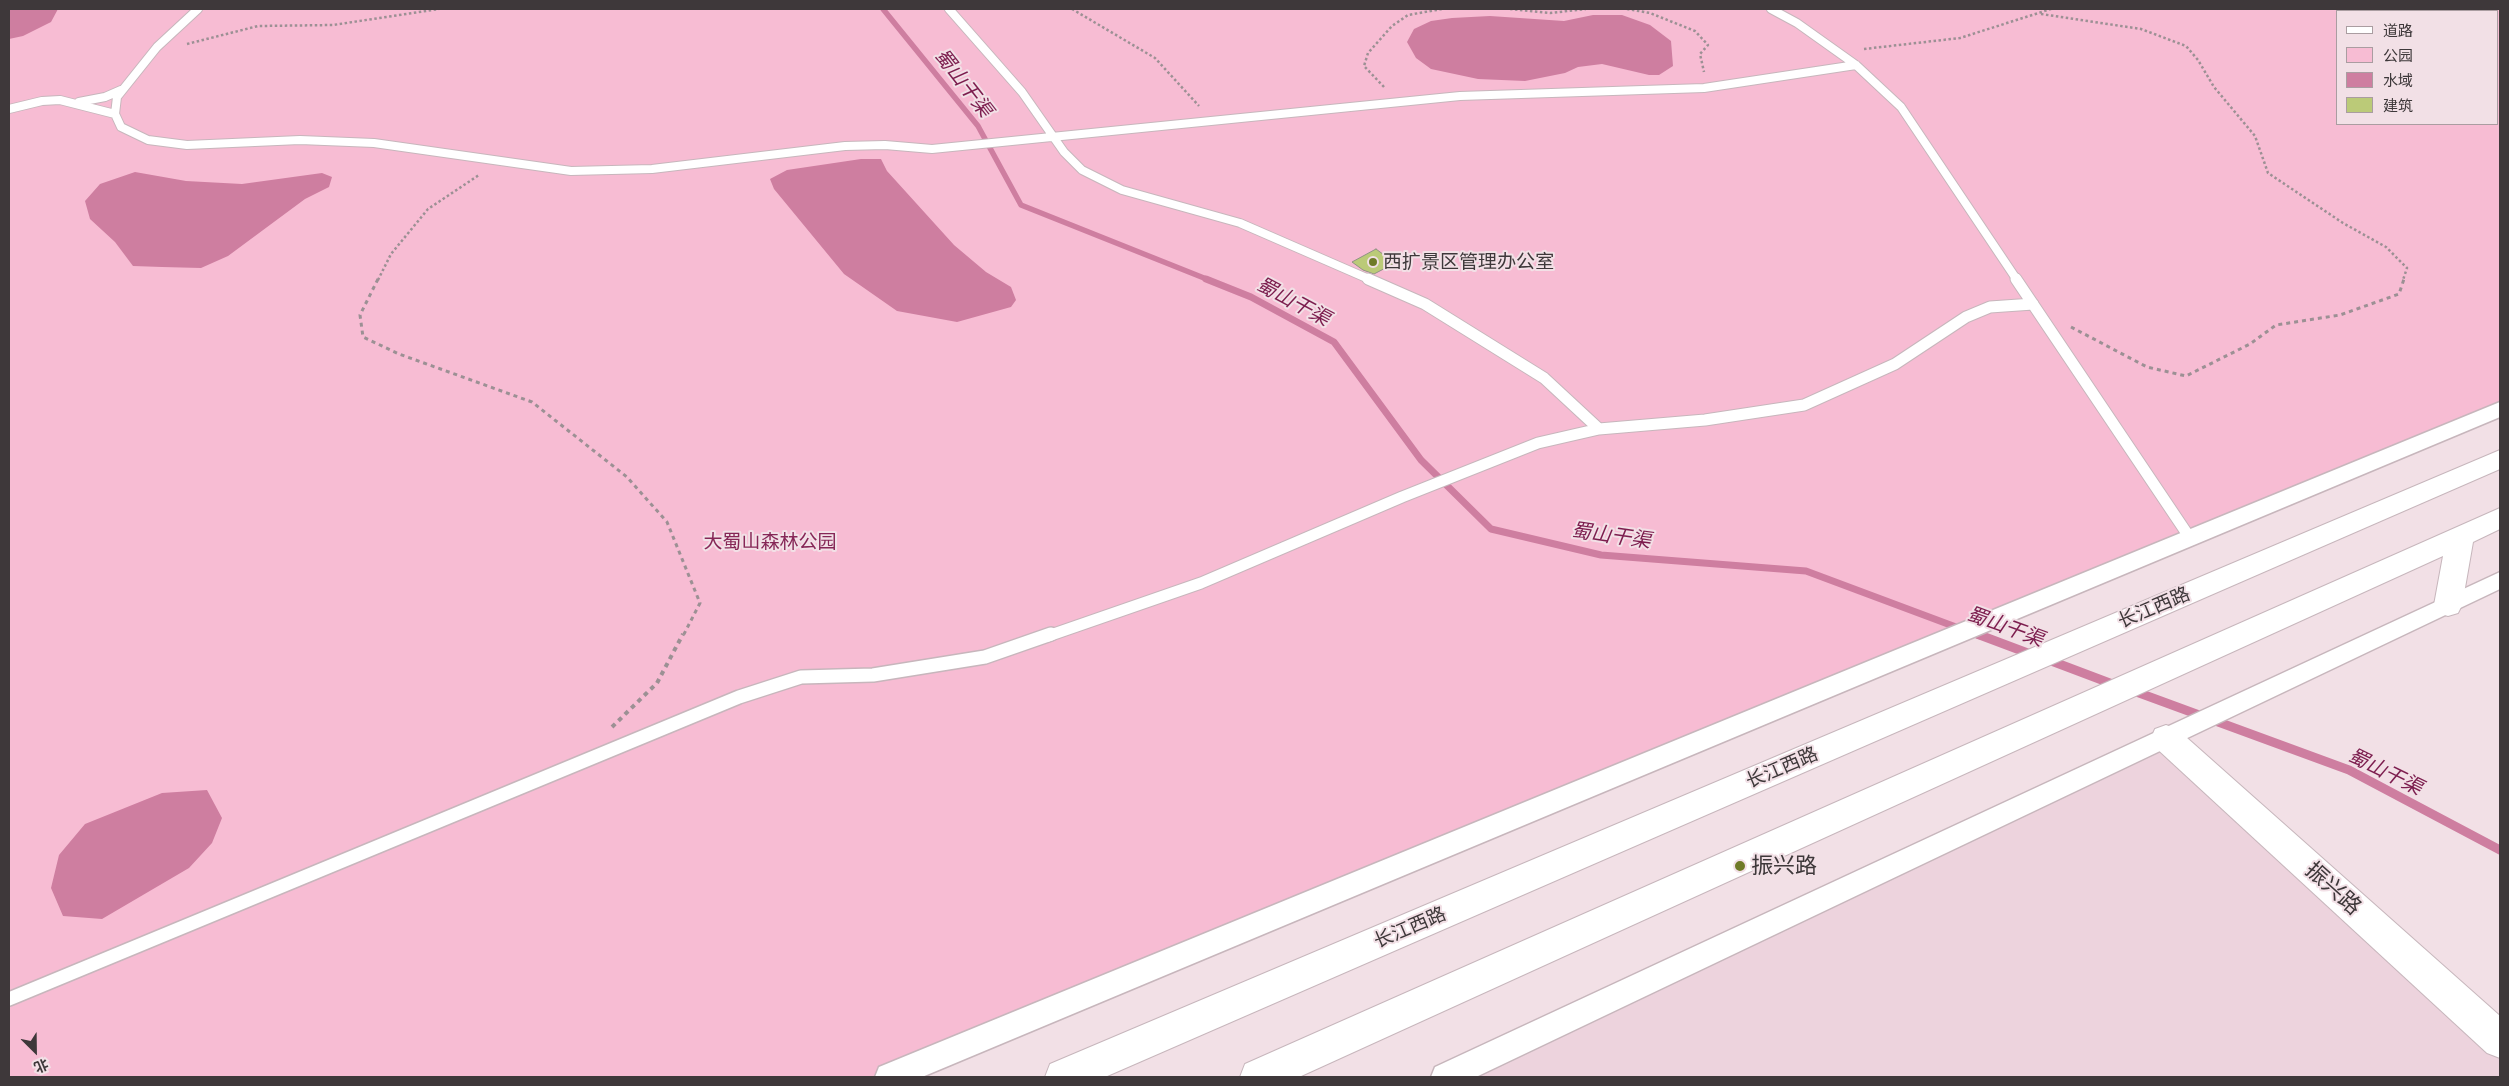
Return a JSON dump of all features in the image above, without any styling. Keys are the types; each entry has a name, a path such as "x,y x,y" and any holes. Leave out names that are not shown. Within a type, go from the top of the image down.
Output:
{"main road":[{"name":"长江西路","path":"1063,1077 2500,459"},
{"path":"1258,1077 2500,518"},
{"path":"2448,605 2460,536"},
{"name":"振兴路","path":"2166,738 2500,1040"}],"street":[{"path":"889,1077 2500,409"},
{"path":"1445,1077 2500,580"}],"lane":[{"path":"198,9 150,55 117,97 115,114 121,127 148,140 187,145 300,140 374,143 571,171 652,169 845,146 885,145 932,149 1050,135 1399,102 1560,91 1704,88 1856,65"},
{"path":"949,9 1022,92 1050,135 1064,152 1076,164 1101,181 1122,190 1240,223 1425,304 1544,378 1599,429"},
{"path":"1771,9 1797,23 1856,65 1901,107 2190,538"},
{"path":"74,102 105,97 123,89"},
{"path":"9,109 50,100 74,102 115,114"},
{"path":"9,999 739,698 802,678 873,675 985,657 1201,583 1432,485 1538,443 1599,429 1705,420 1804,406 1894,364 1966,316 1990,307 2033,304"}],"path":[{"path":"150,55 258,26 333,25 439,9"},
{"path":"1072,9 1155,58 1182,85 1210,120"},
{"path":"1399,102 1364,66 1368,53 1392,26 1408,15 1442,9"},
{"path":"1510,9 1550,13 1573,12 1586,9"},
{"path":"1627,9 1650,13 1695,32 1708,45 1700,54 1704,75 1704,88"},
{"path":"1838,52 1960,38 2041,14 2051,9"},
{"path":"2040,314 2082,331 2147,367 2186,376 2250,344 2276,325 2340,315 2399,294 2407,268 2386,247 2343,223 2268,174 2256,136 2214,87 2198,60 2186,46 2141,29 2041,14"},
{"path":"498,162 428,209 391,254 360,315 363,337 399,354 532,402 627,477 666,522 700,603 657,683 610,729"}],"shaded area":[{"path":"2166,738 2500,1040 2500,1077 1445,1077"}],"green space":[{"name":"大蜀山森林公园","path":"9,9 2500,9 2500,409 889,1077 9,1077"}],"water":[{"path":"9,9 58,9 51,22 23,36 9,39"},
{"path":"1593,15 1622,15 1650,25 1671,41 1673,66 1659,75 1649,75 1602,64 1578,67 1565,73 1525,81 1478,79 1431,69 1416,58 1407,42 1414,29 1431,21 1490,16 1564,21"},
{"path":"861,159 881,159 887,171 954,245 986,272 1011,287 1016,300 1011,307 957,322 897,311 844,274 774,189 770,179 787,170"},
{"path":"135,172 186,181 242,184 322,173 332,177 329,187 305,199 228,256 201,268 133,266 115,242 90,219 85,201 100,184"},
{"path":"207,790 222,818 212,843 189,868 102,919 63,916 51,888 59,855 85,824 162,793"}],"building":[{"name":"西扩景区管理办公室","path":"1376,249 1395,263 1374,274 1363,270 1352,262"}],"waterway":[{"name":"蜀山干渠","path":"883,9 978,126 1021,205 1209,280"},
{"name":"蜀山干渠","path":"1206,279 1251,297 1334,342 1421,460 1491,529 1601,555 1806,571 1980,636"},
{"name":"蜀山干渠","path":"1977,634 2033,655"},
{"name":"蜀山干渠","path":"2046,659 2115,685"},
{"name":"蜀山干渠","path":"2131,690 2349,770 2500,850"}],"place":[{"name":"西扩景区管理办公室","path":"1373,262"},
{"name":"振兴路","path":"1740,866"}]}
